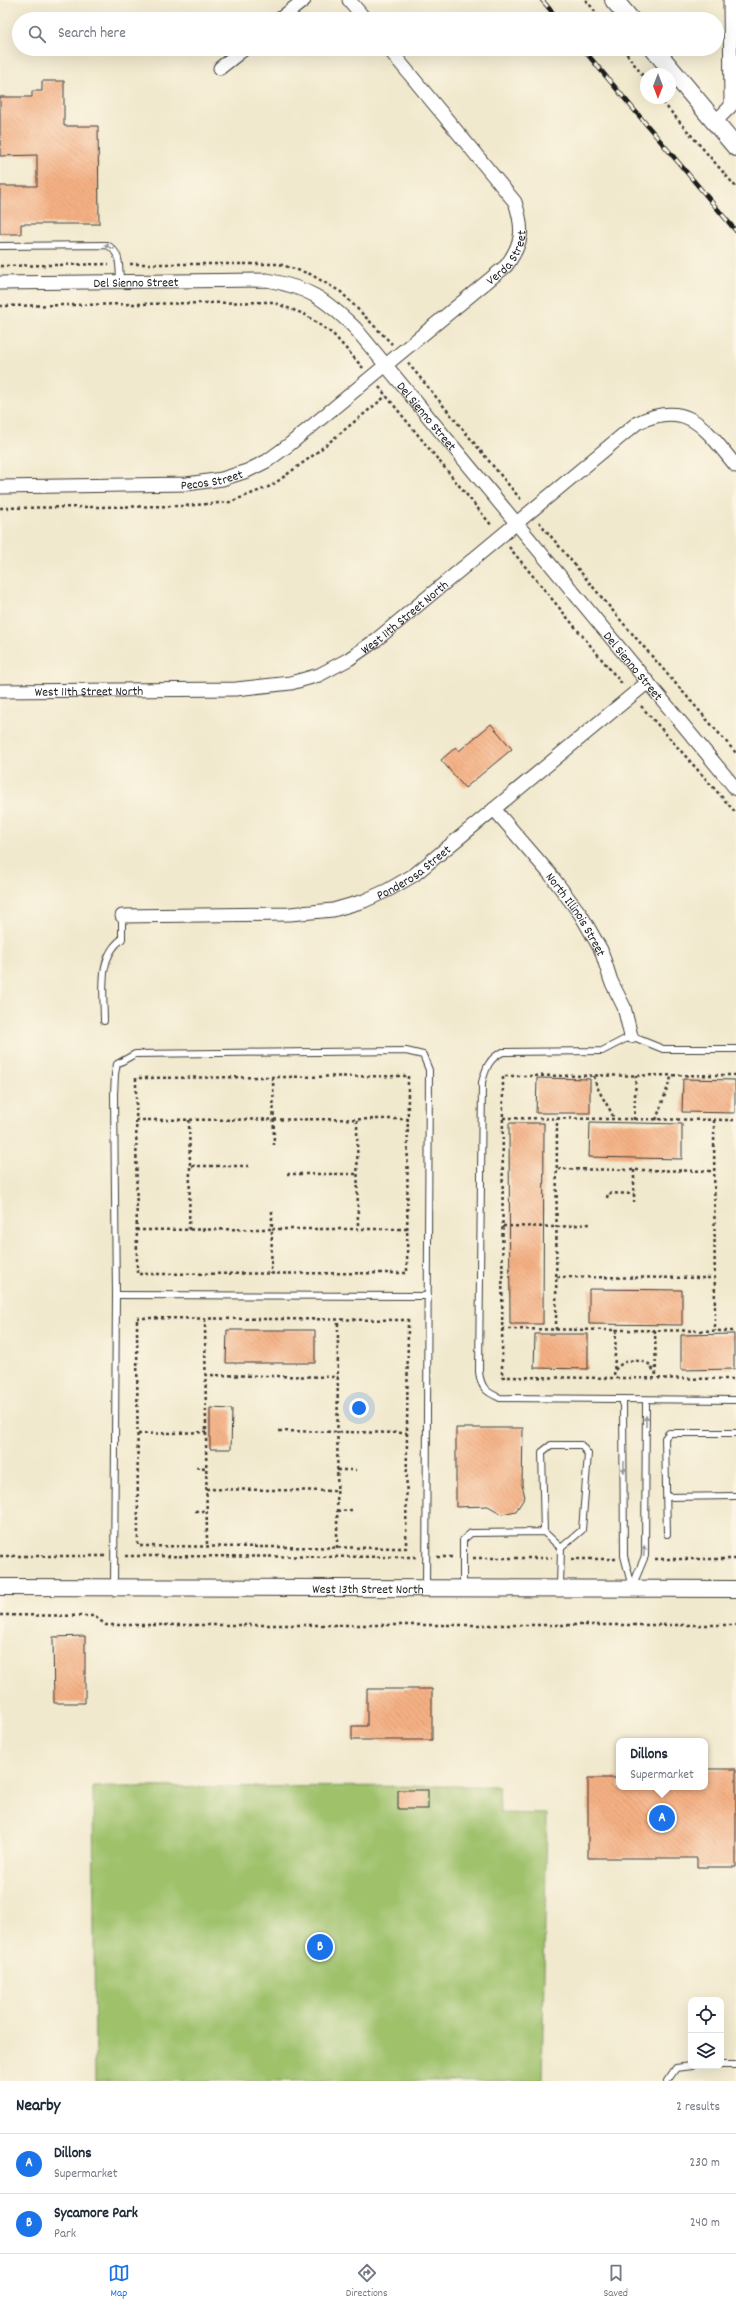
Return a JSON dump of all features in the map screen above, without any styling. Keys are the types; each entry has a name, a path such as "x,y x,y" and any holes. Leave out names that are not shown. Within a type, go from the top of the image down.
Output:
{"main road":[{"path":"614,0 624,12"},
{"path":"660,56 736,147"}],"street":[{"path":"289,12 304,0"},
{"path":"349,0 359,12"},
{"path":"715,122 731,106 730,0"},
{"path":"220,68 235,56"},
{"name":"Verda Street","path":"385,364 506,266 516,252 521,236 521,221 516,202 395,56"},
{"name":"Del Sienno Street","path":"0,284 120,281 267,280 295,285 316,295 336,310 355,328 736,789"},
{"name":"Pecos Street","path":"0,487 187,484 222,479 246,471 267,461 385,364"},
{"name":"West 11th Street North","path":"0,691 236,689 291,683 319,675 349,659 531,512 637,423 654,415 670,413 687,418 708,432 736,466"},
{"name":"Ponderosa Street","path":"122,916 290,914 333,910 370,898 414,875 648,682"},
{"name":"North Illinois Street","path":"494,809 550,874 581,915 602,950 611,981 624,1007 631,1036"},
{"name":"West 13th Street North","path":"0,1587 632,1587 736,1589"}],"lane":[{"path":"0,246 107,245 115,249 118,255 120,281"},
{"path":"104,1021 103,968 112,946 122,939 122,916"},
{"path":"736,1049 663,1049 631,1036 602,1051 502,1052 494,1056 488,1063 482,1082 478,1372 480,1384 484,1390 500,1398 646,1401 736,1400"},
{"path":"114,1587 116,1295 114,1094 117,1064 135,1054 406,1051 422,1055 429,1070 426,1587"},
{"path":"116,1295 428,1296"},
{"path":"623,1400 625,1559 632,1587"},
{"path":"632,1587 644,1559 646,1401"},
{"path":"667,1534 665,1438 669,1433 736,1433"},
{"path":"544,1532 542,1452 551,1445 581,1445 588,1454 582,1530 561,1548"},
{"path":"667,1497 736,1496"},
{"path":"463,1587 463,1540 471,1533 544,1532 561,1548 560,1587"},
{"path":"724,2065 736,2065"},
{"path":"666,2081 676,2068 688,2066"}],"path":[{"path":"586,0 595,12"},
{"path":"628,56 640,72"},
{"path":"664,104 736,187"},
{"path":"0,266 232,262 279,264 310,274 342,292 379,329 623,623 736,753"},
{"path":"0,306 272,302 304,314 333,334 632,695 736,813"},
{"path":"634,1120 636,1075"},
{"path":"656,1120 672,1075"},
{"path":"736,1075 503,1076 502,1226 502,1377 736,1379"},
{"path":"408,1076 407,1273 137,1274 136,1078 273,1077 408,1076"},
{"path":"594,1076 596,1089 601,1098 609,1106 614,1119"},
{"path":"273,1077 274,1145"},
{"path":"503,1118 736,1120"},
{"path":"136,1120 408,1119"},
{"path":"556,1330 558,1169 557,1119"},
{"path":"189,1120 189,1230"},
{"path":"357,1120 358,1229"},
{"path":"714,1120 715,1331"},
{"path":"190,1166 252,1166"},
{"path":"558,1169 714,1171"},
{"path":"634,1170 634,1202"},
{"path":"287,1174 357,1174"},
{"path":"607,1198 608,1193 634,1194"},
{"path":"271,1274 272,1211"},
{"path":"502,1226 557,1227 590,1224"},
{"path":"136,1230 407,1229"},
{"path":"557,1277 715,1278"},
{"path":"138,1318 338,1320 408,1320 406,1548 138,1546 138,1318"},
{"path":"205,1319 207,1547"},
{"path":"337,1548 338,1320"},
{"path":"502,1329 736,1331"},
{"path":"614,1378 616,1330"},
{"path":"655,1330 656,1378"},
{"path":"615,1370 621,1362 632,1360 649,1364 656,1374"},
{"path":"205,1375 338,1377"},
{"path":"279,1431 407,1433"},
{"path":"138,1434 206,1432"},
{"path":"196,1467 206,1468"},
{"path":"337,1470 356,1470"},
{"path":"206,1489 337,1491"},
{"path":"337,1511 354,1510"},
{"path":"196,1511 206,1511"},
{"path":"0,1556 625,1559"},
{"path":"644,1559 736,1559"},
{"path":"0,1616 94,1616 106,1625 736,1625"}],"green space":[{"path":"499,1786 500,1813 547,1814 542,2081 95,2081 93,1787"}],"building":[{"path":"42,81 64,81 64,126 98,126 99,224 21,224 21,234 0,234 0,186 37,186 37,155 0,156 0,97 32,97 32,91 42,91"},
{"path":"491,724 512,749 465,788 441,760 456,747 459,751"},
{"path":"537,1078 590,1079 590,1113 536,1113"},
{"path":"683,1079 735,1080 735,1113 682,1112"},
{"path":"590,1122 682,1124 682,1159 589,1157"},
{"path":"509,1123 544,1123 543,1324 510,1324"},
{"path":"589,1289 682,1290 682,1325 589,1324"},
{"path":"227,1330 315,1330 315,1363 226,1363"},
{"path":"535,1334 588,1334 588,1369 534,1368"},
{"path":"734,1334 734,1369 681,1370 681,1335"},
{"path":"210,1408 232,1409 231,1449 210,1449"},
{"path":"456,1428 523,1428 522,1485 525,1497 516,1511 502,1514 488,1506 456,1507"},
{"path":"85,1636 85,1703 54,1703 53,1637"},
{"path":"367,1689 432,1689 432,1740 352,1740 352,1726 367,1726"},
{"path":"708,1769 736,1769 736,1867 697,1867 697,1858 588,1858 588,1778 616,1778 616,1790 708,1790"},
{"path":"398,1790 428,1790 428,1809 398,1809"}],"railway":[{"path":"542,0 552,12"},
{"path":"589,56 736,231"}],"place":[{"name":"Dillons","path":"662,1818"},
{"name":"Sycamore Park","path":"320,1947"}]}
